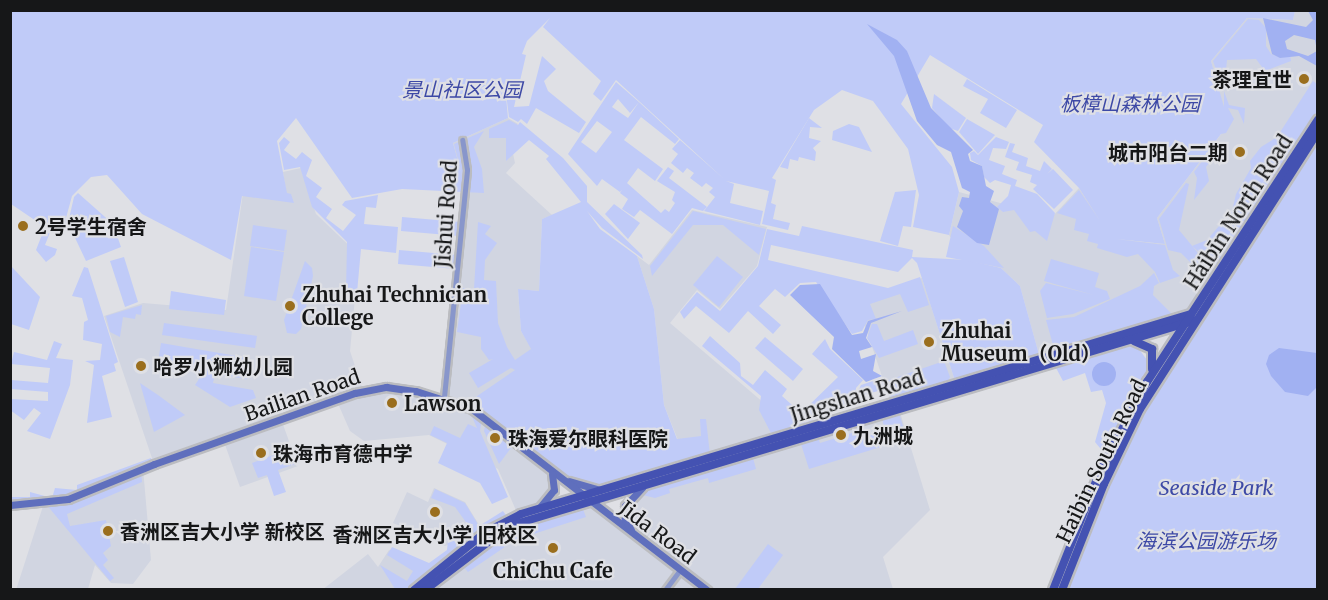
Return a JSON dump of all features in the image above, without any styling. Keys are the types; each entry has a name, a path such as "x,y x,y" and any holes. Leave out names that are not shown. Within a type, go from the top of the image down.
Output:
{"main road":[{"name":"Hǎibīn North Road","path":"1193,317 1317,120"},
{"name":"Hǎibīn North Road","path":"1193,317 1317,132"},
{"name":"Jingshan Road","path":"425,590 509,526 1186,323 1193,317"},
{"name":"Jingshan Road","path":"414,590 497,524 539,508 1193,317"},
{"name":"Haibin South Road","path":"1062,590 1104,484 1140,409 1193,317"},
{"name":"Haibin South Road","path":"1053,590 1100,471 1147,382 1186,323"},
{"path":"1127,340 1149,345 1155,355 1147,382"},
{"name":"Bailian Road","path":"10,505 68,499 154,464 362,391 386,387 444,397 472,409 582,495"},
{"path":"551,471 576,484 600,490"},
{"path":"539,508 554,490 551,471"},
{"path":"637,537 624,510 630,496 649,484"},
{"name":"Jida Road","path":"582,495 707,590"}],"street":[{"name":"Jishui Road","path":"444,397 467,170 462,140"},
{"path":"665,590 680,570"}],"shaded area":[{"path":"1295,11 1317,11 1317,120 1191,314 1040,358 1020,286 1001,268 967,260 949,235 959,192 1052,217 1079,188 1112,239 1165,244 1157,218 1228,125 1211,61 1247,18 1293,20"},
{"path":"1308,11 1317,11 1317,51 1317,66 1299,56 1280,58 1272,54 1263,18 1306,27 1313,20","holes":["1294,35 1315,40 1317,51 1308,56 1287,49 1285,41"]},
{"path":"867,24 897,40 907,51 931,108 973,150 968,154 970,161 982,166 986,186 994,191 990,202 999,209 989,245 977,243 957,227 963,211 959,206 962,197 969,198 970,192 962,188 951,152 937,145 917,121 894,56"},
{"path":"508,118 518,124 509,135 515,163 506,173 552,215 542,219 539,291 518,289 521,331 536,356 556,483 539,508 518,515 498,469 429,435 364,441 350,431 336,399 281,419 298,466 240,487 223,439 154,464 104,316 143,303 226,310 244,186 286,192 283,172 301,168 316,214 359,255 350,351 363,390 386,388 444,397 466,192 453,143"},
{"path":"692,210 767,227 757,266 720,309 697,290 670,323 797,431 687,463 664,405 654,309 637,256 649,265"},
{"name":"九洲城","path":"922,278 956,384 891,403 857,302"},
{"path":"820,284 852,335 863,333 868,321 902,311 871,323 866,338 872,347 859,351 861,359 876,354 873,371 882,376 866,382 832,349 834,337 790,295 800,285"},
{"path":"1279,348 1317,353 1317,387 1308,396 1285,392 1271,376 1266,364 1269,355"},
{"path":"1104,362 1113,365 1116,374 1113,383 1104,386 1095,383 1092,374 1095,365"},
{"path":"899,409 930,510 883,557 893,589 431,590 487,540 590,501 635,536 625,519 631,496"},
{"name":"香洲区吉大小学 新校区","path":"143,468 151,560 133,584 111,583 95,565 88,589 16,590 44,503"},
{"name":"香洲区吉大小学 旧校区","path":"434,488 465,502 484,533 445,546 393,523 407,492 428,502"},
{"path":"389,550 434,573 413,589 322,590 368,554 378,567"}],"green space":[{"path":"366,10 366,12 1295,11 1293,20 1247,18 1211,61 1224,107 1224,91 1229,105 1245,108 1244,124 1238,110 1228,108 1234,119 1226,133 1221,134 1157,218 1165,244 1116,239 1165,245 1173,270 1180,276 1160,283 1155,272 1138,254 1127,257 1097,248 1098,244 1087,241 1089,234 1074,230 1076,219 1057,213 1079,190 1100,221 1079,188 1034,142 1043,125 930,55 901,104 952,167 959,192 949,235 913,227 919,195 908,149 873,101 842,90 814,110 772,178 776,180 771,203 776,205 773,219 790,223 788,230 762,224 769,191 726,181 734,184 730,203 763,211 760,225 704,211 715,197 709,192 713,188 706,183 702,187 690,178 694,173 687,168 683,173 671,163 678,154 672,149 680,140 724,179 616,80 601,101 593,94 601,81 543,27 550,18 527,41 522,54 526,55 514,107 529,106 542,56 556,69 544,81 548,91 586,122 579,133 536,108 527,124 521,119 518,122 509,117 505,86 508,118 453,143 465,186 454,144 484,131 474,147 482,169 484,193 402,189 352,198 296,118 277,141 287,193 291,194 294,203 242,196 231,260 142,214 107,175 91,177 72,196 66,218 72,233 53,225 45,245 57,249 55,255 46,262 36,250 45,227 11,204 10,11"},
{"path":"1248,19 1259,20 1266,28 1266,46 1271,54 1281,58 1290,55 1291,61 1265,71 1256,59 1227,60 1224,91 1213,61"},
{"path":"967,79 1017,110 1006,128 980,113 988,99 963,86"},
{"path":"1313,81 1317,84 1317,118 1219,269 1192,246 1207,240 1232,211 1236,194 1251,168 1250,161 1261,147 1277,137"},
{"path":"616,82 639,102 679,139 675,144 641,117 624,140 663,169 655,181 638,168 627,183 661,213 665,209 669,212 675,203 672,200 675,192 657,181 668,167 674,171 669,178 707,207 703,211 692,208 672,234 640,210 634,217 622,209 628,199 620,193 622,190 620,192 602,179 597,186 568,154","holes":["618,99 630,113 639,102 628,118 612,107","597,121 612,132 596,153 581,142"]},
{"path":"934,94 966,118 958,131 949,128 932,108"},
{"path":"809,118 822,128 810,127 809,138 821,141 813,148 816,152 815,161 799,157 798,161 790,159 788,169 780,167"},
{"path":"967,119 995,135 978,154 959,132"},
{"path":"509,120 518,125 520,122 563,158 587,186 587,202 642,255 643,259 602,228 587,211 600,229 637,256 654,309 664,405 677,439 701,436 700,419 706,419 710,455 602,489 576,484 551,471 464,405 515,370 511,368 478,388 469,373 493,359 489,360 481,349 481,337 457,332 463,288 474,289 478,222 491,226 485,234 497,243 485,260 484,280 496,281 498,323 507,347 515,360 531,349 535,356 521,331 518,289 539,291 542,219 581,202 546,159 549,156 529,140 506,161 506,138 489,138 489,129"},
{"path":"849,124 859,127 872,152 832,140 833,131"},
{"name":"Seaside Park","path":"1317,133 1317,589 1062,590 1140,409"},
{"path":"284,137 290,142 284,150 296,159 302,152 312,160 306,176 322,188 316,197 332,209 326,218 343,231 356,215 342,205 345,201 378,195 376,208 366,207 364,224 398,227 396,253 361,249 357,293 346,291 347,242 312,207 300,167 284,170 279,143"},
{"path":"996,137 1009,142 1006,149 993,148 989,160 1005,166 1002,174 1017,180 1015,186 1037,194 1055,213 1047,241 1035,231 1030,232 1014,210 1003,212 997,207 1008,196 1011,185 995,180 990,183 984,177 982,166 971,160 970,153 974,151 978,155"},
{"path":"1218,140 1215,155 1206,167 1209,181 1194,200 1197,178 1194,172"},
{"path":"1010,143 1015,144 1012,152 1028,158 1026,166 1040,171 1044,161 1052,169 1047,174 1053,169 1073,190 1054,209 1033,189 1037,185 1030,182 1032,175 1016,170 1019,162 1005,157"},
{"path":"1186,183 1189,184 1179,230 1203,259 1198,270 1181,253 1168,250 1159,219"},
{"path":"916,190 911,227 903,226 898,246 880,241 895,192"},
{"path":"78,193 113,224 121,247 86,261 68,223 74,197"},
{"path":"614,204 640,223 628,239 605,214"},
{"path":"693,211 766,229 759,255 723,225 693,225 652,276 650,266"},
{"path":"402,217 460,222 459,236 401,231"},
{"path":"253,225 287,230 284,251 250,246"},
{"path":"802,226 913,250 912,257 967,260 1001,268 1020,286 1040,358 956,384 917,263 912,258 898,272 771,245 768,260 888,288 920,277 929,305 908,312 900,294 870,304 876,319 868,320 862,331 852,334 816,282 800,283 785,297 775,289 759,306 781,325 773,334 748,311 729,333 696,306 684,319 680,312 697,292 720,311 758,266 767,229 799,236"},
{"path":"953,226 984,246 1004,268 946,257"},
{"path":"251,247 284,252 276,301 244,296"},
{"path":"399,250 457,255 456,269 398,264"},
{"path":"717,256 743,277 719,307 693,285"},
{"path":"124,257 138,302 125,307 110,261"},
{"path":"1051,259 1099,273 1095,287 1107,291 1110,299 1073,314 1047,318 1040,291 1046,283 1094,295 1044,281"},
{"path":"305,261 312,268 313,276 301,329 296,334 287,333 284,320"},
{"path":"11,266 40,297 29,330 11,324"},
{"path":"84,267 88,268 118,362 114,364 116,371 102,376 112,417 87,423 94,365 85,361 100,360 102,344 83,340 84,322 88,320 82,298 72,296"},
{"path":"1154,273 1159,283 1154,286 1153,295 1175,317 1055,352 1046,320 1074,317 1140,286"},
{"path":"171,291 226,300 224,315 169,309"},
{"path":"142,305 141,315 136,314 135,319 123,317 120,337 110,332 106,316"},
{"path":"164,323 257,336 255,348 162,335"},
{"path":"872,324 877,324 884,341 913,330 918,344 879,358 867,338"},
{"path":"710,336 740,363 741,376 753,385 765,370 787,389 782,396 801,413 838,377 812,354 825,339 830,349 863,380 856,388 856,395 861,385 882,378 885,389 857,397 857,405 812,417 814,425 773,437 759,410 761,396 702,346"},
{"path":"765,337 803,369 793,381 755,348"},
{"path":"54,341 62,344 56,358 73,360 70,385 50,439 27,431 41,413 34,408 24,420 10,410 11,399 48,401 48,392 11,389 11,380 48,383 50,368 11,364 14,352 47,360"},
{"path":"161,343 249,358 247,379 215,374 213,383 253,390 256,398 230,407 195,385 201,376 181,358 172,371 158,362"},
{"path":"1136,345 1147,360 1147,371 1105,454 1095,442 1106,403 1102,390 1091,392 1085,373 1063,381 1055,366"},
{"path":"944,361 950,377 946,385 892,401 886,381"},
{"path":"140,383 158,395 185,415 154,432"},
{"path":"469,410 482,419 480,431 508,497 492,504 480,483 438,463 447,443 430,435 434,426 460,438 468,424 477,428"},
{"path":"898,410 907,439 809,469 800,441 817,435 820,443 865,429 867,436 885,430 881,415"},
{"path":"486,422 514,444 499,464 484,431"},
{"path":"290,449 295,464 278,470 286,492 274,496 267,475 258,478 252,463"},
{"path":"752,454 756,469 709,483 708,478 669,489 670,493 655,498 638,494 650,485"},
{"path":"151,458 153,463 67,498 11,504 11,497 30,497 30,492 52,498 55,488 77,490 77,485"},
{"path":"141,471 142,482 67,514 70,526 106,520 111,546 103,553 108,560 103,565 114,578 110,581 46,504"},
{"path":"435,489 465,503 479,526 503,511 508,518 412,589 395,589 380,565 407,581 413,571 387,555 392,547 429,563 447,550 448,540 468,525 455,507 431,498"},
{"path":"581,504 586,517 515,540 468,572 460,563 510,527"},
{"path":"768,544 783,555 758,589 735,589"}],"place":[{"name":"茶理宜世","path":"1304,79"},
{"name":"城市阳台二期","path":"1240,152"},
{"name":"2号学生宿舍","path":"23,226"},
{"name":"Zhuhai Technician College","path":"290,306"},
{"name":"Zhuhai Museum（Old）","path":"929,342"},
{"name":"哈罗小狮幼儿园","path":"141,366"},
{"name":"Lawson","path":"392,403"},
{"name":"九洲城","path":"841,435"},
{"name":"珠海爱尔眼科医院","path":"495,438"},
{"name":"珠海市育德中学","path":"261,453"},
{"name":"香洲区吉大小学 旧校区","path":"435,512"},
{"name":"香洲区吉大小学 新校区","path":"108,531"},
{"name":"ChiChu Cafe","path":"553,548"}],"park label":[{"name":"景山社区公园","path":"462,89"},
{"name":"板樟山森林公园","path":"1130,103"},
{"name":"海滨公园游乐场","path":"1206,540"}]}
